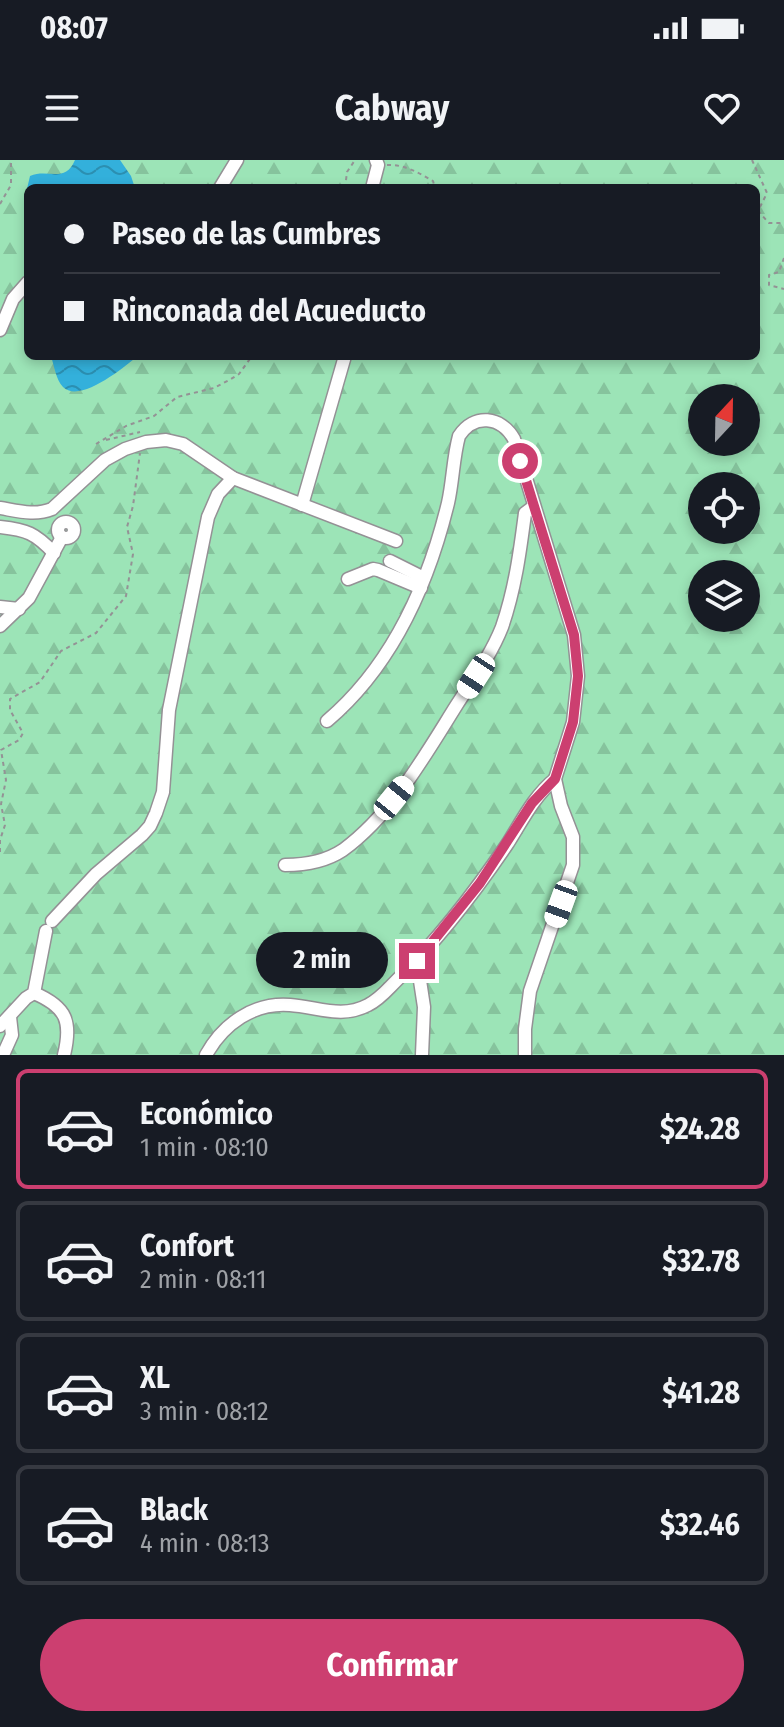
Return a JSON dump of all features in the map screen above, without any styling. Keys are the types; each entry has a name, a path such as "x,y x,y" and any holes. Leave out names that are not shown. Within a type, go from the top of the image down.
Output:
{"street":[{"path":"222,184 237,160"},
{"path":"373,184 377,162"},
{"path":"0,330 13,299 24,287"},
{"path":"302,505 344,360"},
{"path":"327,721 356,695 406,622 446,512 459,436 476,421 502,424 514,439 574,635 577,654 577,700 555,779 573,837 573,865 530,991 525,1055"},
{"path":"0,508 43,513 52,509 105,460 143,443 166,440 183,444 233,478 396,541"},
{"path":"215,466 218,494"},
{"path":"3,1055 12,1035 5,1021 34,993 49,926 96,874 142,835 156,813 163,792 169,710 208,517 218,494 233,478"},
{"path":"285,865 308,864 342,850 366,829 404,786 476,676 500,631 516,580 525,513 533,507"},
{"path":"0,527 26,530 37,535 54,553"},
{"path":"0,626 29,598 62,537"},
{"path":"390,561 422,583"},
{"path":"348,579 373,569 422,583"},
{"path":"0,607 19,609"},
{"path":"206,1055 222,1031 251,1011 271,1005 291,1005 329,1013 365,1007 380,998 417,961 480,883 532,803 555,779"},
{"path":"417,961 424,1007 422,1055"},
{"path":"34,993 61,1009 68,1036 64,1055"}],"path":[{"path":"0,204 11,185 11,160"},
{"path":"346,184 347,172 355,160"},
{"path":"752,160 767,193 760,207"},
{"path":"377,162 407,168 434,184"},
{"path":"760,213 769,223 784,223"},
{"path":"784,258 779,272 769,275 769,285 784,289"},
{"path":"106,440 126,426 154,416 177,397 214,388 231,379 249,360"},
{"path":"0,852 5,825 1,804 6,780 1,750 19,740 23,733 10,710 10,699 40,682 61,651 102,628 126,596 133,554 127,527 143,436 137,432 96,444"}],"green space":[{"path":"0,160 784,160 784,1055 0,1055"}],"water":[{"path":"75,160 120,160 134,184 28,184 30,176 61,174"},
{"path":"52,360 133,360 102,382 80,391 63,387"}],"route":[{"path":"417,961 480,883 532,803 555,779 573,722 578,676 574,635 520,461"}]}
